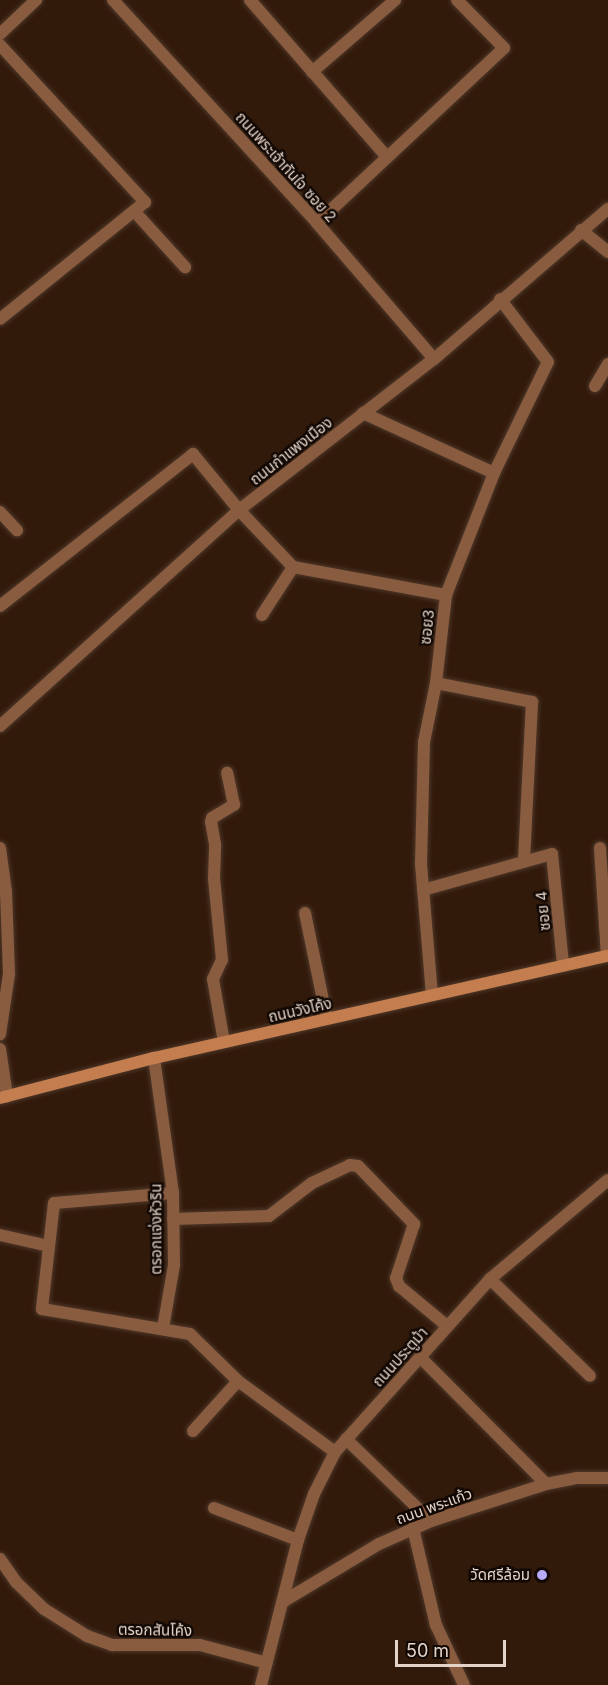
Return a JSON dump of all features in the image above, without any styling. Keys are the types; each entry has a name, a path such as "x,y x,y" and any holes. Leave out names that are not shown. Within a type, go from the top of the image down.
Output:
{"main road":[{"name":"ถนนวังโค้ง","path":"4,1097 154,1058 563,964 608,956"}],"street":[{"path":"0,34 36,0"},
{"name":"ถนนพระเจ้าทันใจ ซอย 2","path":"113,0 317,223 434,358"},
{"path":"249,0 387,157"},
{"path":"312,72 395,0"},
{"path":"317,223 504,48 457,0"},
{"path":"0,45 145,202 0,319"},
{"name":"ถนนกำแพงเมือง","path":"0,726 239,510 434,358 500,299 608,209"},
{"path":"134,211 185,267"},
{"path":"582,230 608,252"},
{"name":"ซอย3","path":"432,995 421,864 424,742 436,683 446,595 494,473 548,362 500,299"},
{"path":"595,386 608,364"},
{"path":"363,413 494,473"},
{"path":"0,606 193,454 239,510 293,567 446,595"},
{"path":"0,512 17,530"},
{"path":"262,615 293,567"},
{"path":"423,890 524,862 532,702 436,683"},
{"path":"224,1042 213,979 222,960 214,879 215,844 211,822 212,818 234,805 227,773"},
{"path":"0,848 6,892 9,974 0,1034"},
{"path":"600,848 608,956"},
{"name":"ซอย 4","path":"524,862 552,854 563,964"},
{"path":"306,913 327,1019"},
{"path":"0,1049 4,1097"},
{"name":"ตรอกแจ่งหัวริน","path":"154,1058 173,1192 174,1265 163,1328"},
{"path":"173,1219 268,1216 312,1183 350,1165 358,1166 414,1224 396,1278 399,1287 447,1326"},
{"name":"ถนนประตูม้า","path":"261,1685 298,1540 314,1494 335,1452 490,1279 608,1180"},
{"path":"173,1192 54,1203 42,1309 190,1334 238,1381 335,1452"},
{"path":"0,1235 49,1246"},
{"path":"490,1279 590,1376"},
{"path":"421,1358 546,1484"},
{"path":"193,1431 238,1381"},
{"path":"346,1439 431,1521"},
{"name":"ถนน พระแก้ว","path":"284,1601 379,1544 431,1521 546,1484 577,1478 608,1478"},
{"path":"214,1508 298,1540"},
{"path":"413,1528 436,1625 464,1685"},
{"name":"ตรอกสันโค้ง","path":"0,1559 16,1582 44,1609 87,1636 112,1645 200,1645 267,1663"}],"place":[{"name":"วัดศรีล้อม","path":"542,1575"}]}
